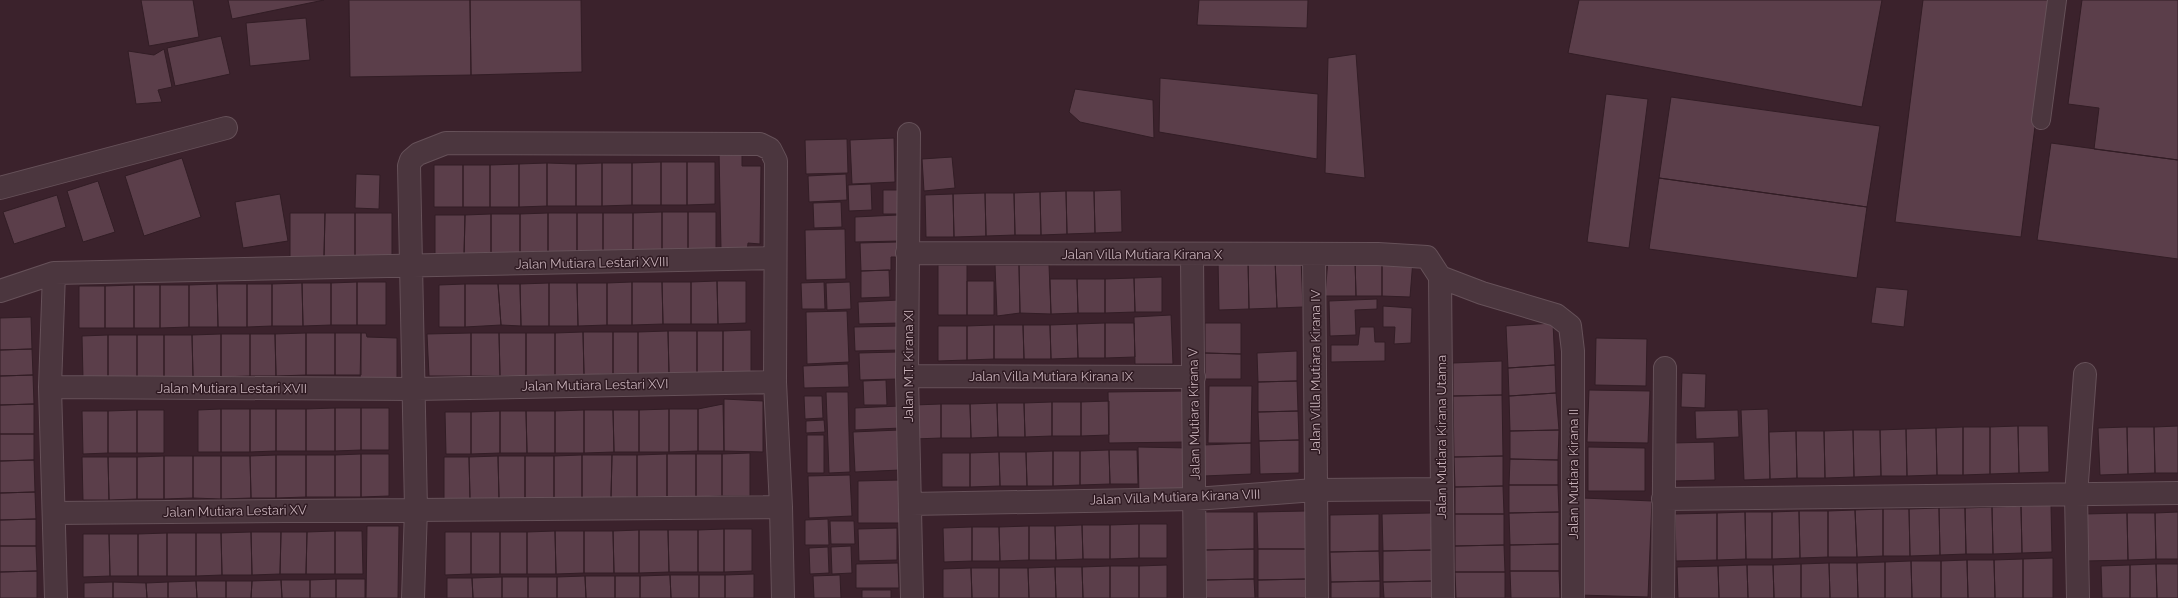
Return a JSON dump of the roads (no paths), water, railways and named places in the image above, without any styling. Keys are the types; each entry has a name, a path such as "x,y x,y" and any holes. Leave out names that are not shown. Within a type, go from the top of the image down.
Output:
{"street":[{"path":"0,188 226,128"},
{"name":"Jalan M.T. Kirana XI","path":"909,134 907,253 912,598"},
{"path":"413,598 416,510 415,389 410,267 409,166 411,160 418,154 446,144 760,144 770,150 776,161 774,258 775,382 781,507 783,598"},
{"name":"Jalan Villa Mutiara Kirana X","path":"907,253 1192,255 1378,254 1427,257 1440,277"},
{"name":"Jalan Villa Mutiara Kirana IV","path":"1314,254 1317,598"},
{"name":"Jalan Mutiara Kirana V","path":"1192,255 1195,598"},
{"name":"Jalan Mutiara Lestari XVIII","path":"0,291 54,273 410,267 774,258"},
{"path":"54,273 50,387 56,598"},
{"name":"Jalan Mutiara Kirana II","path":"1440,277 1561,318 1570,326 1573,351 1573,598"},
{"name":"Jalan Mutiara Kirana Utama","path":"1440,277 1443,598"},
{"path":"1663,598 1665,368"},
{"path":"2078,598 2076,495 2085,374"},
{"name":"Jalan Villa Mutiara Kirana IX","path":"908,376 1194,377"},
{"name":"Jalan Mutiara Lestari XVI","path":"415,389 775,382"},
{"name":"Jalan Mutiara Lestari XVII","path":"50,387 415,389"},
{"name":"Jalan Villa Mutiara Kirana VIII","path":"910,504 1195,499 1315,490 1441,489"},
{"path":"1663,499 2178,493"},
{"name":"Jalan Mutiara Lestari XV","path":"54,513 781,507"}],"lane":[{"path":"2041,120 2057,0"}]}
